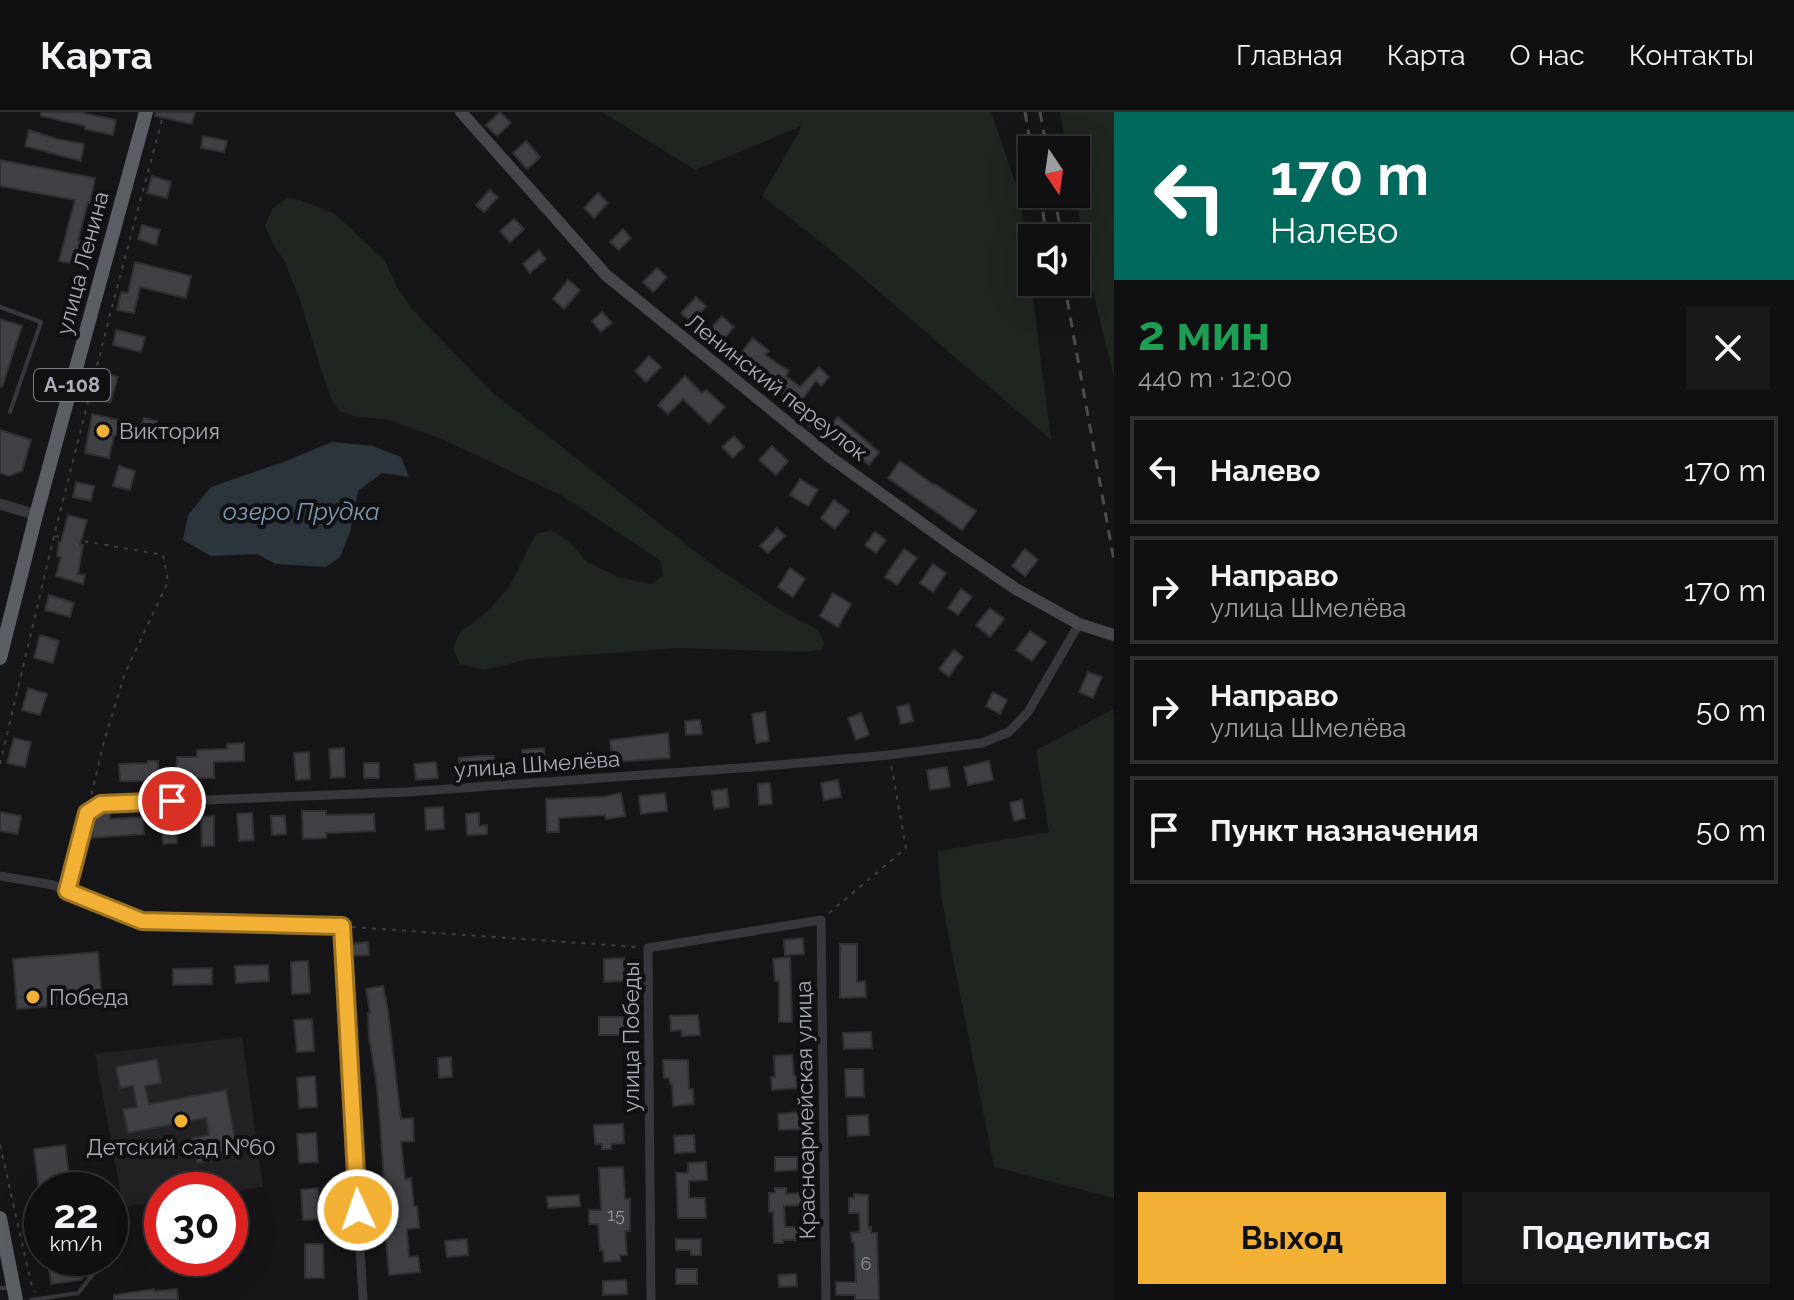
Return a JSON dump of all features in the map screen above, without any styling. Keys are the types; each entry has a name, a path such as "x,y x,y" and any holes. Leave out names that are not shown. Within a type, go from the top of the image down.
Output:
{"highway":[{"name":"улица Ленина","path":"0,658 146,112"},
{"path":"0,1218 10,1292"}],"main road":[{"name":"Ленинский переулок","path":"461,112 606,275 830,457 1016,589 1079,624 1114,635"}],"street":[{"path":"0,504 36,515"},
{"name":"улица Шмелёва","path":"87,813 101,804 407,792 889,755 982,743 1009,732 1028,712 1079,624"},
{"path":"67,891 87,813"},
{"path":"0,876 53,885 142,921 342,926 363,1300"},
{"name":"улица Победы","path":"651,1300 648,948 821,920"},
{"name":"Красноармейская улица","path":"821,920 826,1300"}],"lane":[{"path":"0,307 41,322 10,412"},
{"path":"31,1300 78,1293 92,1276"}],"path":[{"path":"0,764 54,536 164,112"},
{"path":"54,536 163,555 168,582 125,673 87,813"},
{"path":"821,920 906,848 889,755"},
{"path":"342,926 648,948"},
{"path":"0,1145 31,1283 38,1298"}],"shaded area":[{"path":"602,112 991,112 1018,190 1018,208 1022,208 1024,224 1018,224 1018,296 1033,296 1051,440 832,251 762,196 802,126 695,170"},
{"path":"1060,112 1114,112 1114,377 1090,276 1090,224 1080,224 1078,208 1090,208 1090,136 1064,136"},
{"path":"287,198 334,213 385,261 412,309 493,393 710,563 785,613 818,630 824,643 821,650 679,648 529,659 484,670 460,664 453,649 460,632 487,612 509,587 536,534 551,530 571,543 587,562 618,577 653,584 663,575 660,560 559,494 437,437 385,419 340,412 323,376 300,300 284,260 265,226 272,209"},
{"path":"1113,709 1114,1198 994,1167 941,897 938,851 1049,832 1036,750"},
{"name":"Детский сад №60","path":"242,1037 263,1187 248,1189 248,1172 144,1172 144,1204 128,1206 128,1172 117,1172 95,1054"}],"water":[{"name":"озеро Прудка","path":"332,442 373,446 401,457 409,477 382,473 358,491 350,532 340,557 326,567 275,564 257,554 211,556 183,540 188,515 211,487"}],"building":[{"path":"41,112 78,112 116,120 113,135 41,116"},
{"path":"156,112 195,112 192,124 155,116"},
{"path":"500,112 511,123 497,136 486,125"},
{"path":"29,130 84,144 81,161 25,146"},
{"path":"203,136 227,141 224,152 201,148"},
{"path":"526,141 540,157 527,169 513,153"},
{"path":"0,160 95,178 75,264 59,261 75,200 0,186"},
{"path":"152,176 171,182 167,198 147,193"},
{"path":"490,190 498,197 484,212 476,205"},
{"path":"598,193 608,203 594,218 584,208"},
{"path":"514,219 524,229 510,242 500,231"},
{"path":"142,225 160,230 156,245 138,239"},
{"path":"623,229 631,238 619,250 610,242"},
{"path":"539,250 546,259 530,273 523,264"},
{"path":"135,262 191,276 186,298 140,287 134,313 117,310 121,292 128,293"},
{"path":"657,268 667,277 653,292 643,282"},
{"path":"568,280 580,290 564,309 553,299"},
{"path":"696,297 706,306 692,323 681,313"},
{"path":"602,312 612,323 601,332 592,321"},
{"path":"722,316 734,327 718,345 706,334"},
{"path":"0,319 22,326 2,387 0,387"},
{"path":"116,330 145,337 141,352 113,345"},
{"path":"753,338 769,351 765,355 789,371 786,376 800,387 819,367 829,377 821,386 816,381 797,406 761,383 764,379 737,358"},
{"path":"649,356 661,367 646,382 635,371"},
{"path":"105,373 118,377 110,403 97,399"},
{"path":"685,376 702,393 706,390 725,407 709,424 683,399 668,414 658,405"},
{"path":"811,410 825,423 816,432 802,420"},
{"path":"92,414 142,425 144,418 157,421 154,439 117,433 109,458 85,453"},
{"path":"838,417 879,452 869,465 827,429"},
{"path":"0,430 31,440 22,471 9,476 0,473"},
{"path":"734,436 744,447 733,458 722,447"},
{"path":"772,446 788,461 776,475 759,460"},
{"path":"900,461 976,511 962,530 888,478"},
{"path":"119,466 135,471 130,490 113,486"},
{"path":"800,479 818,490 808,506 790,495"},
{"path":"76,482 94,486 91,501 73,497"},
{"path":"834,500 849,511 835,529 821,518"},
{"path":"68,515 87,520 80,545 83,545 78,574 85,575 83,584 56,576 61,557 57,556 59,542"},
{"path":"777,528 785,536 768,553 760,546"},
{"path":"875,532 886,540 876,553 865,545"},
{"path":"904,549 917,558 897,585 885,577"},
{"path":"1025,549 1038,560 1025,576 1012,566"},
{"path":"933,564 946,573 933,592 920,583"},
{"path":"790,568 805,579 793,597 778,587"},
{"path":"961,589 972,597 958,615 948,608"},
{"path":"833,593 851,604 838,627 820,616"},
{"path":"49,595 74,603 70,617 45,610"},
{"path":"990,608 1004,619 990,637 976,625"},
{"path":"1030,631 1046,642 1032,661 1016,650"},
{"path":"40,635 59,641 53,663 34,658"},
{"path":"954,650 963,657 949,676 939,669"},
{"path":"1088,672 1102,677 1093,698 1079,692"},
{"path":"28,688 47,694 40,715 22,710"},
{"path":"993,692 1007,700 1000,714 986,706"},
{"path":"909,704 913,721 901,724 897,707"},
{"path":"765,712 769,741 756,743 752,714"},
{"path":"861,713 869,735 856,740 848,718"},
{"path":"700,720 702,734 686,735 685,721"},
{"path":"668,733 670,758 613,762 610,740"},
{"path":"14,738 31,742 25,767 7,763"},
{"path":"244,743 244,761 214,762 214,778 176,778 177,757 197,757 197,750 227,749 227,744"},
{"path":"344,748 345,777 331,778 329,749"},
{"path":"544,748 545,763 523,765 522,750"},
{"path":"309,752 310,779 296,780 294,753"},
{"path":"494,756 494,770 460,772 459,758"},
{"path":"158,761 158,781 120,781 119,764"},
{"path":"989,761 993,780 968,785 964,767"},
{"path":"436,762 438,778 416,780 414,764"},
{"path":"364,763 379,763 379,778 364,778"},
{"path":"947,767 950,787 930,790 927,770"},
{"path":"838,780 841,797 824,800 821,783"},
{"path":"770,783 772,804 759,805 758,784"},
{"path":"727,789 729,807 714,809 712,791"},
{"path":"621,793 625,816 606,819 605,815 559,818 559,832 547,832 546,799 603,797"},
{"path":"665,793 667,811 641,814 639,796"},
{"path":"1022,800 1025,818 1014,821 1010,803"},
{"path":"443,807 444,829 426,830 425,808"},
{"path":"302,811 326,811 326,815 374,814 375,831 326,833 326,838 303,839"},
{"path":"0,812 21,816 18,834 0,831"},
{"path":"101,813 110,813 110,819 143,817 144,834 91,838 94,818"},
{"path":"252,813 254,840 239,841 237,814"},
{"path":"479,813 479,826 487,825 487,834 467,835 466,814"},
{"path":"214,816 214,846 202,846 201,817"},
{"path":"271,816 285,816 286,834 272,835"},
{"path":"161,817 175,817 177,843 163,844"},
{"path":"803,938 804,954 785,955 784,940"},
{"path":"368,942 369,955 351,956 350,944"},
{"path":"840,944 857,944 857,982 865,981 866,997 840,998"},
{"path":"98,952 102,1002 17,1009 13,959"},
{"path":"790,957 792,1022 779,1022 779,981 775,981 773,959"},
{"path":"624,958 625,981 604,982 604,959"},
{"path":"308,961 310,993 292,994 291,962"},
{"path":"268,965 269,981 236,983 235,966"},
{"path":"212,968 212,984 173,985 173,969"},
{"path":"383,986 401,1119 413,1118 414,1141 401,1142 405,1179 411,1178 419,1228 407,1229 409,1257 418,1256 420,1272 389,1275 381,1182 384,1182 380,1121 366,989"},
{"path":"698,1015 700,1035 682,1036 681,1030 671,1031 670,1016"},
{"path":"599,1017 624,1017 625,1035 599,1035"},
{"path":"312,1019 314,1051 297,1052 294,1020"},
{"path":"871,1032 872,1048 844,1049 843,1033"},
{"path":"792,1055 797,1088 772,1090 774,1056"},
{"path":"451,1057 452,1077 439,1078 438,1058"},
{"path":"157,1059 161,1083 145,1086 149,1104 226,1090 238,1155 197,1163 192,1138 209,1135 206,1118 128,1133 123,1109 137,1107 133,1086 120,1088 116,1067"},
{"path":"663,1060 688,1060 689,1089 693,1089 694,1104 673,1106 672,1084 669,1078 664,1078"},
{"path":"845,1069 863,1069 864,1097 846,1097"},
{"path":"315,1076 317,1107 299,1108 297,1078"},
{"path":"811,1096 811,1135 800,1135 799,1129 779,1130 778,1114 799,1112 798,1097"},
{"path":"868,1115 869,1135 848,1136 847,1116"},
{"path":"623,1124 624,1143 611,1144 611,1149 602,1149 602,1144 595,1144 594,1125"},
{"path":"316,1133 318,1162 299,1163 297,1134"},
{"path":"694,1135 695,1152 675,1153 674,1136"},
{"path":"65,1145 69,1172 37,1172 34,1149"},
{"path":"775,1157 797,1157 797,1170 775,1171"},
{"path":"706,1162 707,1180 689,1181 689,1198 705,1198 706,1218 678,1218 676,1173 688,1173 688,1163"},
{"path":"623,1167 625,1199 630,1199 630,1231 625,1231 627,1255 620,1255 620,1261 604,1262 598,1224 589,1224 589,1210 601,1210 599,1168"},
{"path":"318,1188 321,1219 303,1220 301,1190"},
{"path":"775,1188 786,1188 786,1194 802,1193 802,1205 784,1206 785,1227 802,1227 799,1240 774,1243 769,1193 775,1193"},
{"path":"854,1194 868,1195 868,1228 871,1227 871,1233 877,1233 879,1300 855,1300 855,1295 836,1295 836,1282 856,1282 851,1233 860,1232 859,1213 849,1213 849,1198 854,1198"},
{"path":"579,1195 580,1206 548,1208 547,1197"},
{"path":"467,1239 468,1255 447,1257 445,1241"},
{"path":"676,1239 701,1239 701,1255 691,1255 691,1250 676,1250"},
{"path":"305,1244 323,1244 324,1278 305,1278"},
{"path":"676,1269 697,1269 697,1284 676,1284"},
{"path":"796,1274 797,1286 779,1287 778,1275"},
{"path":"50,1276 82,1276 82,1280 51,1284"},
{"path":"626,1280 627,1294 603,1295 603,1281"},
{"path":"177,1289 178,1300 114,1300 114,1295"}],"railway":[{"path":"1025,112 1029,136"},
{"path":"1040,112 1044,136"},
{"path":"1042,208 1045,224"},
{"path":"1057,208 1059,224"},
{"path":"1067,296 1114,561"}],"place":[{"name":"Виктория","path":"103,431"},
{"name":"Победа","path":"33,997"},
{"name":"Детский сад №60","path":"181,1121"}],"route":[{"path":"172,801 101,804 87,813 67,891 142,921 342,926 358,1210"}]}
